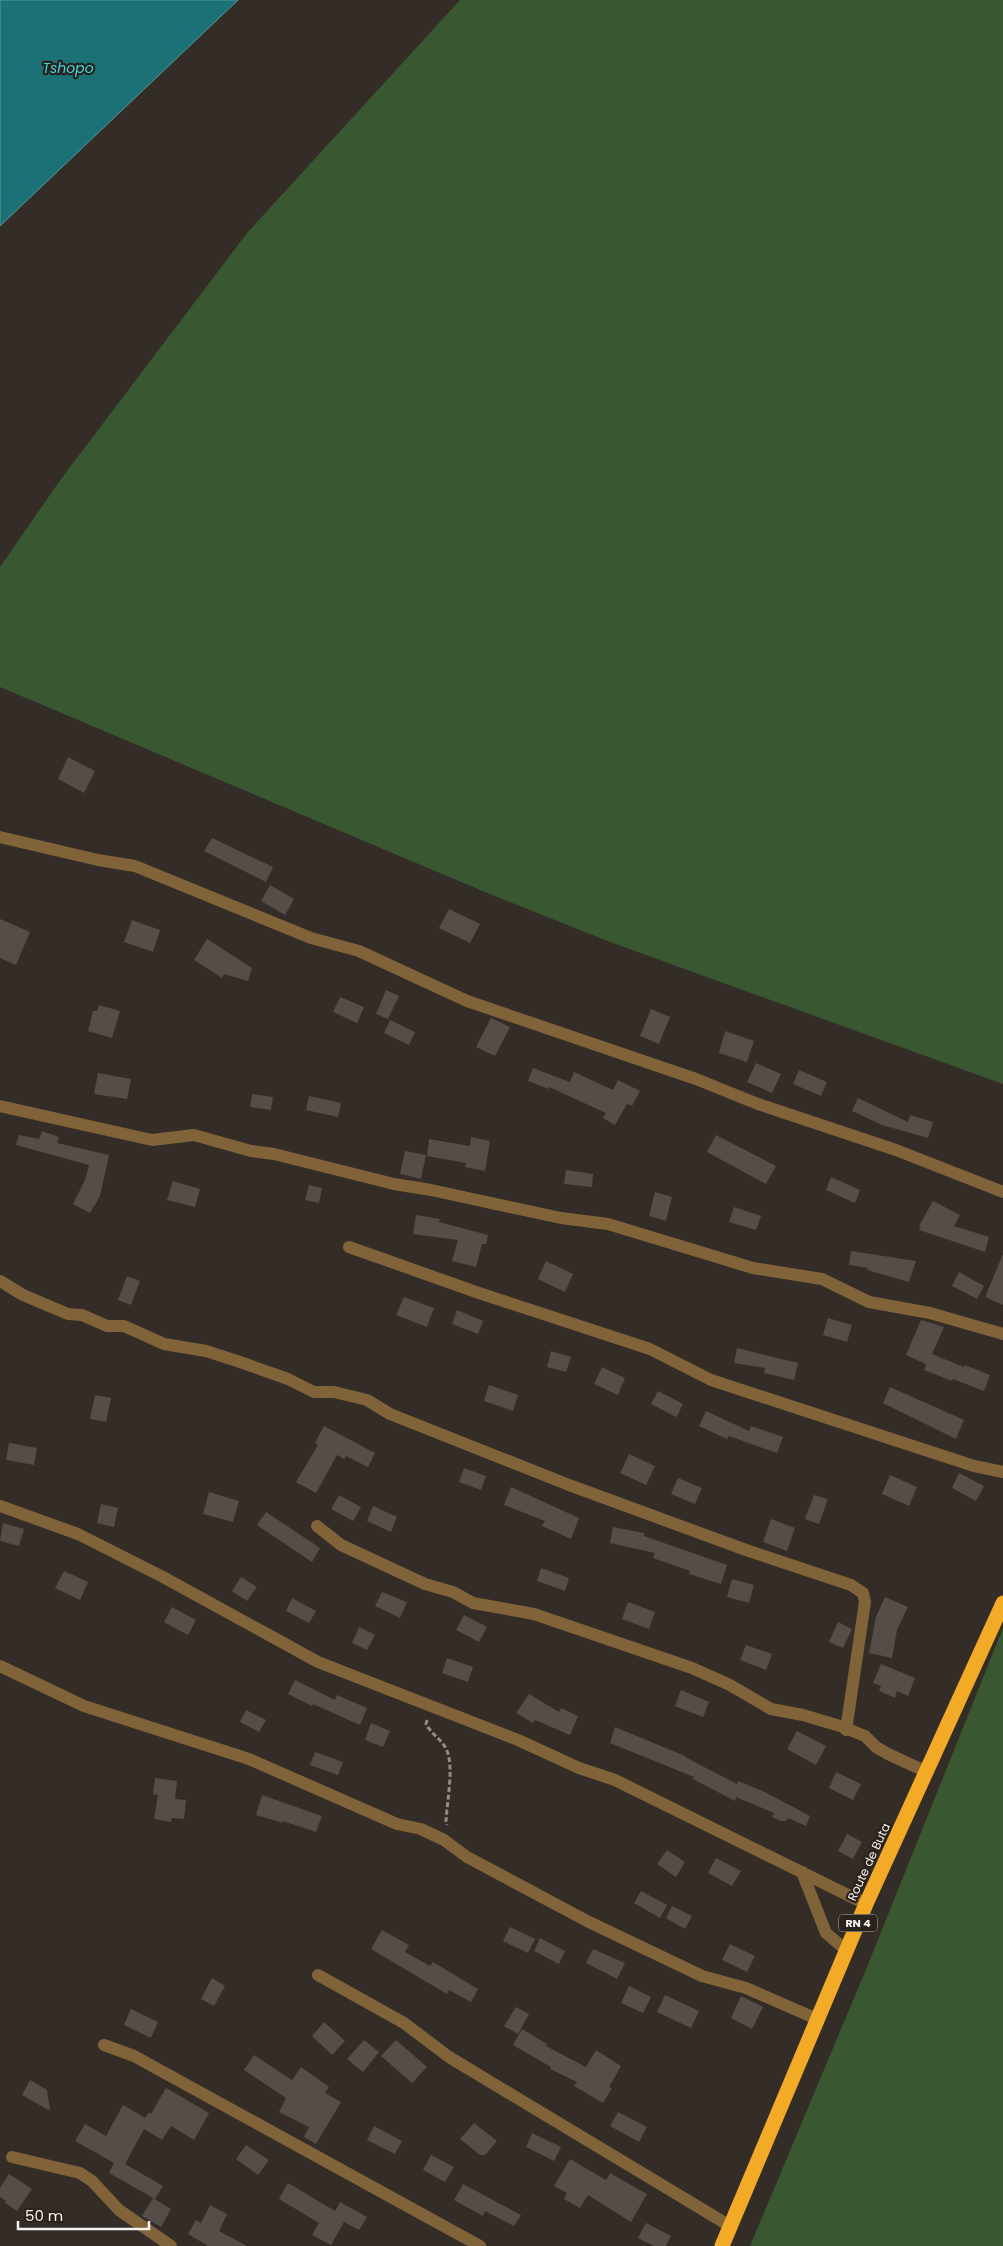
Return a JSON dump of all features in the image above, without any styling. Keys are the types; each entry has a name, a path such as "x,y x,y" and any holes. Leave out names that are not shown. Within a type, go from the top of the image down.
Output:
{"highway":[{"name":"Route de Buta","path":"722,2246 866,1904 1003,1603"}],"street":[{"path":"0,837 98,860 135,866 311,938 359,951 467,1001 696,1079 758,1104 896,1150 1003,1192"},
{"path":"0,1106 152,1140 194,1135 227,1145 274,1154 394,1184 431,1190 561,1218 608,1224 753,1268 822,1279 870,1302 930,1312 1003,1334"},
{"path":"349,1247 479,1293 650,1348 711,1380 974,1466 1003,1472"},
{"path":"0,1281 23,1295 68,1314 82,1315 107,1326 124,1326 164,1344 206,1351 288,1379 314,1392 334,1392 367,1400 390,1414 569,1485 746,1550 851,1584 863,1593 865,1602 846,1730"},
{"path":"0,1506 78,1534 163,1576 318,1662 518,1740 579,1768 615,1780 866,1904"},
{"path":"317,1526 341,1544 425,1584 453,1592 473,1603 534,1614 683,1664 730,1685 771,1708 803,1714 865,1736 882,1750 927,1772"},
{"path":"0,1666 84,1706 249,1759 397,1824 421,1829 444,1840 467,1857 589,1922 702,1976 746,1988 817,2019"},
{"path":"802,1872 817,1905 826,1933 846,1950"},
{"path":"318,1975 404,2023 449,2057 730,2226"},
{"path":"104,2045 134,2056 480,2246"},
{"path":"12,2157 80,2173 92,2181 119,2210 171,2246"}],"path":[{"path":"432,1707 426,1724 430,1732 447,1751 450,1769 446,1820 448,1828"}],"green space":[{"path":"460,0 1003,0 1003,1084 610,942 480,890 0,687 0,567 61,479 247,233"},
{"path":"1003,1628 1003,2246 750,2246 867,1967"}],"water":[{"name":"Tshopo","path":"0,0 238,0 0,226"}],"building":[{"path":"68,757 95,771 84,793 58,779"},
{"path":"212,838 273,867 266,882 204,851"},
{"path":"270,885 294,899 285,915 261,901"},
{"path":"449,909 480,924 470,943 439,928"},
{"path":"0,919 30,932 16,965 0,958"},
{"path":"132,920 160,930 153,952 124,942"},
{"path":"207,939 252,968 248,981 224,974 222,978 194,960"},
{"path":"386,990 399,996 388,1019 376,1014"},
{"path":"340,997 364,1007 357,1023 333,1012"},
{"path":"99,1005 120,1011 112,1038 88,1031 93,1011 97,1011"},
{"path":"651,1009 670,1017 659,1044 640,1036"},
{"path":"491,1018 510,1027 495,1056 476,1047"},
{"path":"390,1020 415,1032 409,1045 384,1033"},
{"path":"725,1031 754,1041 747,1062 719,1053"},
{"path":"756,1063 781,1074 772,1093 747,1082"},
{"path":"533,1068 570,1082 574,1072 613,1090 618,1080 640,1091 632,1106 627,1104 615,1125 603,1118 606,1113 549,1087 549,1089 528,1081"},
{"path":"799,1070 827,1082 821,1096 793,1084"},
{"path":"98,1073 131,1079 127,1099 94,1094"},
{"path":"252,1094 273,1097 271,1110 250,1107"},
{"path":"309,1096 341,1103 338,1117 306,1110"},
{"path":"858,1098 908,1122 910,1115 933,1122 928,1138 882,1125 852,1111"},
{"path":"42,1131 59,1137 57,1143 109,1155 100,1196 90,1213 73,1204 85,1180 89,1165 16,1145 19,1135 39,1139"},
{"path":"716,1135 776,1166 766,1184 707,1152"},
{"path":"471,1137 490,1141 485,1171 465,1167 466,1163 427,1156 429,1139 470,1146"},
{"path":"405,1151 426,1155 421,1179 400,1174"},
{"path":"566,1170 593,1174 592,1187 564,1184"},
{"path":"831,1177 860,1190 855,1203 826,1190"},
{"path":"173,1181 200,1189 195,1207 167,1200"},
{"path":"309,1185 322,1188 319,1203 305,1200"},
{"path":"655,1192 672,1197 666,1221 649,1216"},
{"path":"933,1201 960,1215 954,1226 989,1237 985,1252 919,1230 921,1226 919,1226"},
{"path":"734,1207 761,1216 756,1230 729,1222"},
{"path":"416,1215 440,1219 439,1222 488,1235 486,1244 482,1244 476,1267 452,1261 458,1240 413,1234"},
{"path":"851,1251 916,1261 909,1282 867,1270 868,1268 849,1265"},
{"path":"1003,1254 1003,1305 985,1297"},
{"path":"546,1261 573,1274 565,1292 538,1279"},
{"path":"959,1272 984,1286 977,1299 952,1286"},
{"path":"127,1276 140,1281 131,1305 118,1300"},
{"path":"404,1297 434,1308 427,1327 396,1315"},
{"path":"457,1310 483,1321 478,1334 452,1324"},
{"path":"828,1318 852,1325 847,1342 823,1335"},
{"path":"921,1320 944,1327 932,1354 990,1375 984,1391 924,1370 926,1364 906,1355"},
{"path":"737,1348 798,1363 794,1380 764,1373 765,1368 734,1363"},
{"path":"551,1351 571,1357 566,1372 547,1367"},
{"path":"602,1367 625,1378 618,1395 594,1384"},
{"path":"489,1385 518,1395 513,1411 484,1401"},
{"path":"890,1387 964,1420 956,1439 883,1403"},
{"path":"658,1391 683,1404 676,1417 651,1404"},
{"path":"95,1395 111,1398 106,1422 90,1419"},
{"path":"706,1411 749,1431 751,1426 783,1437 777,1453 729,1436 727,1439 699,1426"},
{"path":"324,1426 375,1453 368,1467 346,1456 344,1459 337,1455 316,1493 296,1482 318,1445 315,1443"},
{"path":"9,1443 37,1448 34,1465 6,1460"},
{"path":"629,1454 655,1466 646,1485 620,1473"},
{"path":"464,1468 486,1476 481,1490 459,1482"},
{"path":"959,1473 984,1486 976,1501 952,1488"},
{"path":"890,1475 917,1487 909,1506 882,1494"},
{"path":"678,1478 702,1488 695,1504 671,1494"},
{"path":"511,1487 579,1518 571,1539 542,1526 545,1521 504,1505"},
{"path":"209,1492 239,1501 233,1522 203,1514"},
{"path":"339,1495 361,1507 353,1521 331,1509"},
{"path":"814,1495 828,1499 819,1524 805,1519"},
{"path":"101,1504 118,1508 114,1527 97,1523"},
{"path":"373,1506 397,1517 391,1532 367,1521"},
{"path":"266,1512 320,1548 312,1562 257,1525"},
{"path":"771,1519 795,1528 787,1551 763,1542"},
{"path":"3,1523 24,1529 19,1546 0,1541"},
{"path":"613,1527 644,1533 644,1536 727,1565 721,1584 689,1574 690,1571 653,1558 655,1553 610,1543"},
{"path":"541,1568 569,1578 565,1591 537,1581"},
{"path":"64,1571 88,1582 80,1600 55,1588"},
{"path":"241,1577 257,1587 247,1601 232,1591"},
{"path":"732,1579 754,1585 749,1603 727,1597"},
{"path":"382,1592 407,1602 400,1618 375,1606"},
{"path":"885,1597 908,1607 897,1630 892,1658 869,1653 876,1617"},
{"path":"292,1598 316,1611 309,1623 286,1611"},
{"path":"628,1602 655,1612 649,1629 622,1619"},
{"path":"172,1607 196,1620 188,1635 164,1622"},
{"path":"464,1615 487,1627 479,1642 456,1630"},
{"path":"838,1622 852,1629 843,1648 829,1642"},
{"path":"359,1627 375,1635 367,1650 352,1643"},
{"path":"746,1645 772,1654 766,1670 740,1660"},
{"path":"447,1658 473,1667 468,1682 442,1673"},
{"path":"881,1664 915,1678 908,1696 897,1691 895,1698 879,1691 881,1686 873,1683"},
{"path":"295,1680 335,1700 337,1695 367,1708 360,1725 313,1704 312,1706 288,1694"},
{"path":"681,1690 709,1702 703,1717 675,1706"},
{"path":"529,1694 559,1712 561,1708 578,1716 570,1735 535,1720 533,1723 516,1713"},
{"path":"246,1710 266,1720 259,1732 240,1722"},
{"path":"371,1723 390,1731 383,1747 365,1740"},
{"path":"615,1727 685,1756 737,1784 738,1781 765,1792 810,1816 806,1826 788,1818 786,1821 781,1821 772,1817 774,1813 736,1797 735,1801 693,1779 694,1777 610,1743"},
{"path":"797,1731 826,1746 816,1765 787,1749"},
{"path":"315,1752 343,1762 338,1775 310,1765"},
{"path":"836,1772 861,1784 853,1800 829,1788"},
{"path":"155,1778 177,1781 175,1799 186,1800 184,1819 172,1818 171,1822 154,1819 158,1795 153,1794"},
{"path":"262,1795 322,1816 316,1832 283,1821 283,1823 256,1815"},
{"path":"847,1834 862,1842 853,1859 838,1851"},
{"path":"667,1850 685,1862 676,1877 657,1864"},
{"path":"716,1858 741,1871 732,1886 708,1873"},
{"path":"641,1891 667,1905 660,1918 634,1903"},
{"path":"672,1906 692,1916 685,1929 666,1918"},
{"path":"510,1927 535,1939 528,1953 503,1941"},
{"path":"382,1930 409,1945 405,1952 430,1966 433,1962 478,1989 471,2002 449,1990 447,1994 371,1949"},
{"path":"540,1938 565,1951 559,1964 534,1951"},
{"path":"730,1944 755,1956 747,1972 722,1960"},
{"path":"593,1949 625,1963 617,1979 586,1963"},
{"path":"212,1978 225,1986 214,2006 201,1999"},
{"path":"629,1986 651,1997 643,2013 621,2003"},
{"path":"665,1995 699,2011 691,2028 657,2012"},
{"path":"741,1996 763,2007 752,2029 731,2018"},
{"path":"516,2007 529,2014 518,2034 504,2026"},
{"path":"131,2009 158,2022 151,2038 124,2025"},
{"path":"324,2022 345,2041 332,2055 312,2036"},
{"path":"522,2029 547,2044 546,2046 586,2067 596,2050 621,2066 609,2087 612,2088 603,2103 574,2086 577,2082 550,2069 551,2067 513,2045"},
{"path":"364,2040 379,2052 363,2072 347,2059"},
{"path":"396,2040 427,2067 412,2083 381,2056"},
{"path":"254,2055 292,2080 301,2067 329,2087 325,2093 341,2102 316,2144 304,2137 309,2127 279,2112 286,2098 244,2070"},
{"path":"30,2080 47,2090 50,2111 22,2095"},
{"path":"166,2088 209,2113 194,2140 171,2126 162,2140 144,2129 125,2164 163,2186 155,2199 109,2173 114,2163 75,2141 85,2124 106,2136 123,2105 145,2118 149,2112 151,2114"},
{"path":"618,2112 647,2127 639,2142 610,2126"},
{"path":"474,2123 497,2141 485,2155 480,2155 460,2139"},
{"path":"374,2126 402,2141 395,2154 367,2140"},
{"path":"532,2133 561,2147 554,2161 526,2147"},
{"path":"246,2145 269,2160 258,2175 236,2159"},
{"path":"431,2155 454,2167 445,2182 423,2170"},
{"path":"570,2159 606,2180 610,2173 647,2194 631,2222 588,2195 580,2208 564,2199 567,2193 554,2186"},
{"path":"9,2174 32,2189 17,2211 0,2197 0,2188"},
{"path":"288,2183 335,2211 340,2202 367,2217 359,2230 344,2222 331,2245 312,2235 319,2223 279,2199"},
{"path":"463,2184 521,2215 514,2226 485,2211 483,2216 454,2200"},
{"path":"153,2198 171,2209 161,2227 142,2216"},
{"path":"210,2205 227,2214 219,2231 247,2246 208,2246 188,2234 196,2220 201,2223"},
{"path":"646,2223 671,2236 666,2246 654,2246 638,2238"}]}
